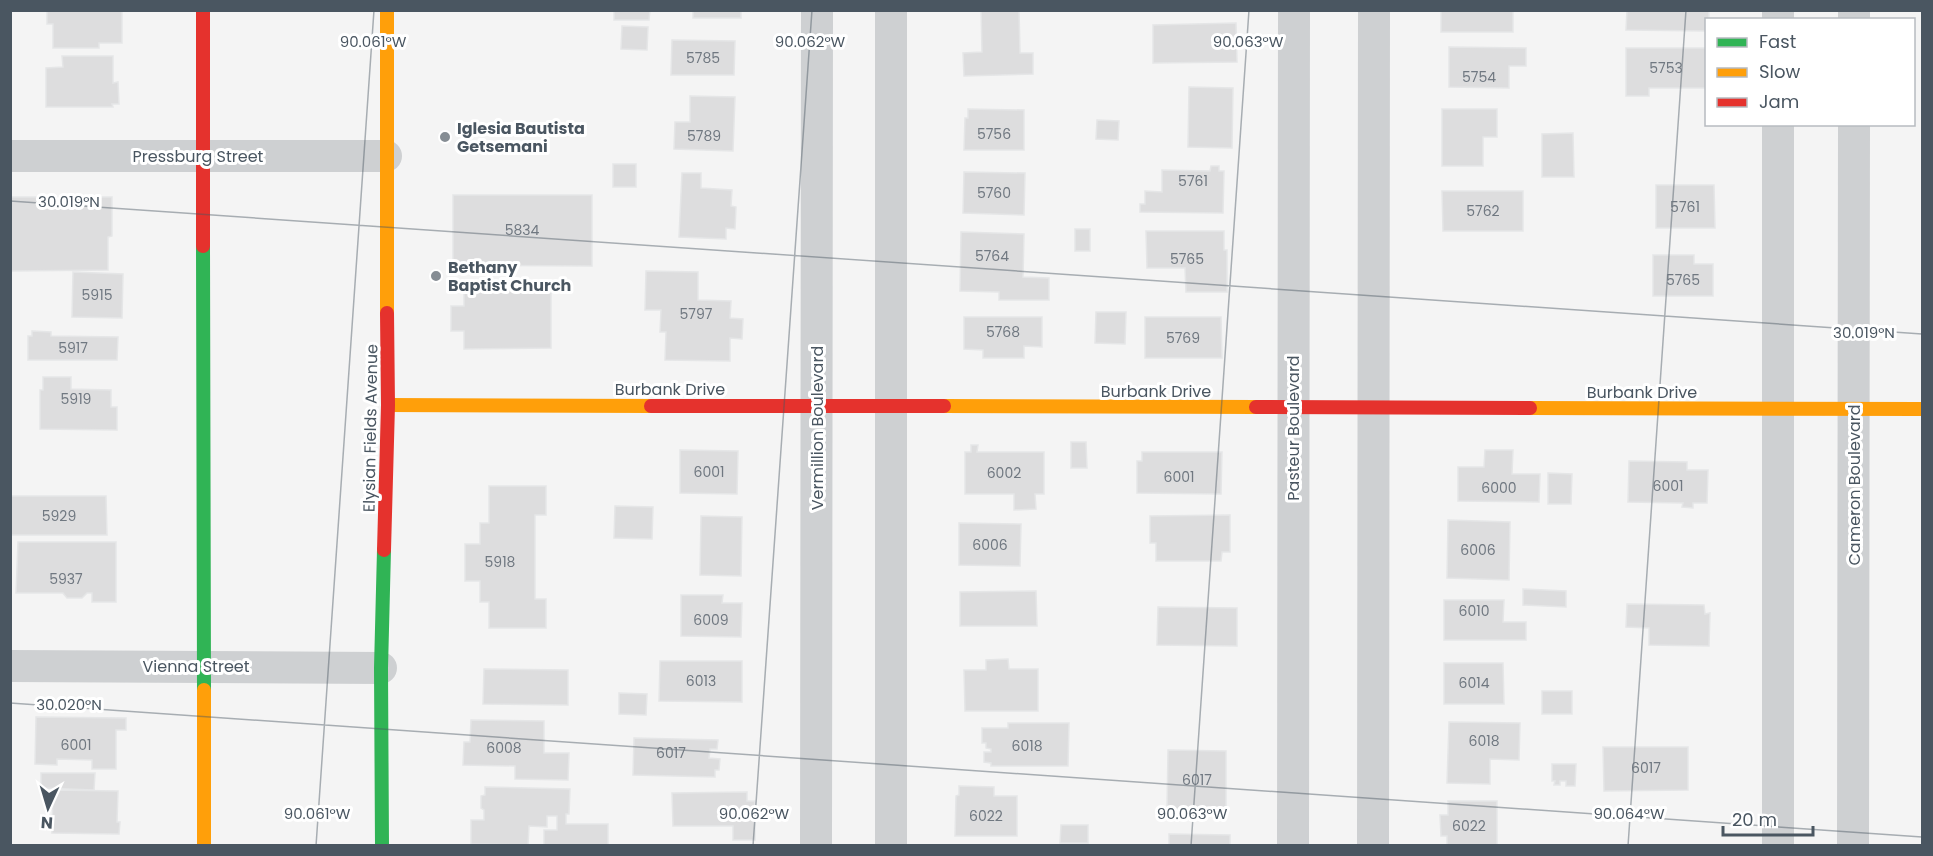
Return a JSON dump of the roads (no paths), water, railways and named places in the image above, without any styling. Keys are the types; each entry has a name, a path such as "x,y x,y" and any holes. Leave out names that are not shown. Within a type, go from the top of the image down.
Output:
{"main road":[{"path":"203,10 205,156 204,846"},
{"name":"Elysian Fields Avenue","path":"382,846 381,668 388,405 387,10"},
{"name":"Burbank Drive","path":"388,405 1923,409"}],"street":[{"name":"Vermillion Boulevard","path":"816,846 817,10"},
{"path":"891,10 891,846"},
{"name":"Pasteur Boulevard","path":"1293,846 1294,10"},
{"path":"1373,846 1374,10"},
{"path":"1778,126 1778,846"},
{"name":"Cameron Boulevard","path":"1853,846 1854,126"},
{"name":"Pressburg Street","path":"10,156 386,156"},
{"name":"Vienna Street","path":"10,666 381,668"}],"place":[{"name":"Iglesia Bautista Getsemani","path":"445,137"},
{"name":"Bethany Baptist Church","path":"436,276"}]}
